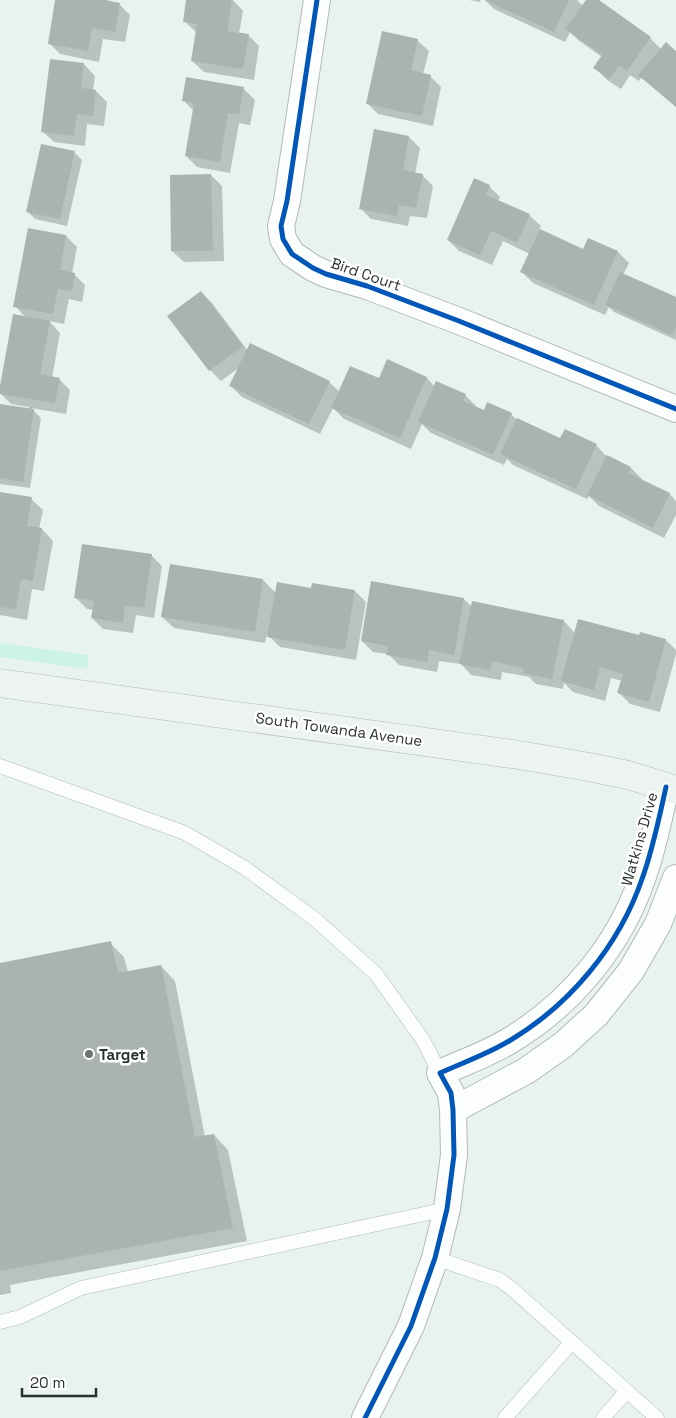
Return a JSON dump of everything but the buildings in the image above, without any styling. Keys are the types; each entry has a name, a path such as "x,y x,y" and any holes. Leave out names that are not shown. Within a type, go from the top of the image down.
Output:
{"main road":[{"name":"South Towanda Avenue","path":"0,683 520,755 628,775 671,788"}],"street":[{"name":"Bird Court","path":"317,0 287,201 281,226 282,239 292,254 326,274 367,286 459,321 676,408"},
{"name":"Watkins Drive","path":"440,1074 515,1038 548,1014 572,992 590,971 622,925 634,899 671,788"},
{"path":"453,1110 526,1071 563,1045 596,1015 631,972 658,924 676,878"},
{"path":"365,1418 411,1326 435,1258 447,1209 454,1155 453,1110 451,1094 440,1074"}],"lane":[{"path":"0,766 185,833 245,868 316,920 376,974 423,1040 440,1074"},
{"path":"0,1322 20,1318 81,1288 447,1209"},
{"path":"435,1258 500,1280 523,1298 657,1418"},
{"path":"505,1418 572,1342"},
{"path":"603,1418 627,1391"}],"green space":[{"path":"0,643 89,655 87,669 0,657"}],"cycle path":[{"path":"317,0 287,201 281,226 283,239 292,254 326,274 367,286 459,321 676,409"},
{"path":"365,1418 411,1326 435,1258 447,1209 454,1155 453,1110 451,1093 440,1073 509,1041 552,1010 590,972 620,928 632,904 656,833 666,787"}],"place":[{"name":"Target","path":"89,1054"}]}
